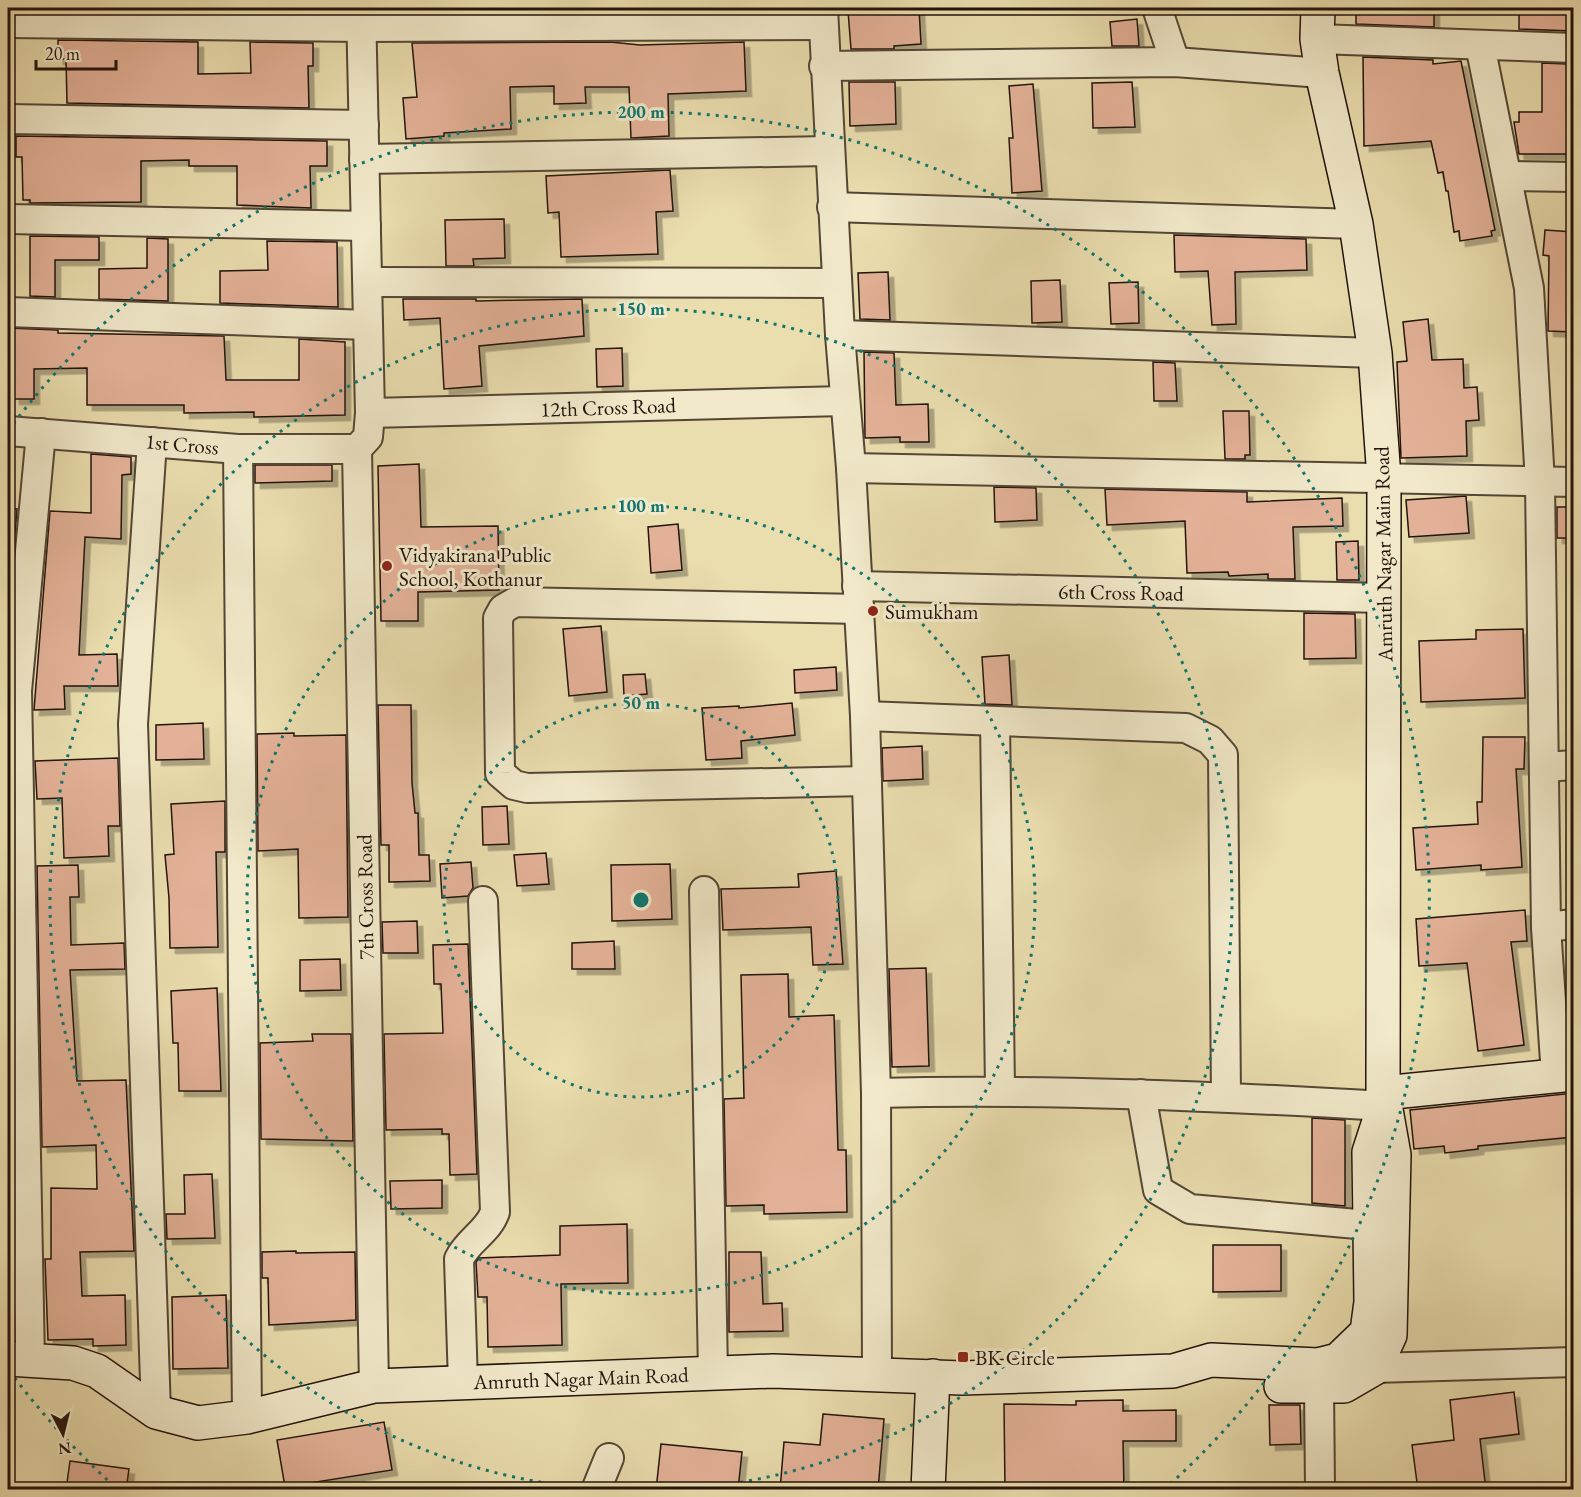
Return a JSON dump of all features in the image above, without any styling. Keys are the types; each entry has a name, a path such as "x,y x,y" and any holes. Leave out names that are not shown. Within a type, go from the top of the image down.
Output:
{"main road":[{"name":"Amruth Nagar Main Road","path":"1173,1371 1212,1382 1344,1386 1375,1368 1390,1335 1394,1155 1384,1099 1384,478 1375,353 1356,224 1322,73 1317,39 1318,8"},
{"path":"1384,1099 1565,1075"},
{"name":"Amruth Nagar Main Road","path":"19,1360 73,1363 97,1371 156,1412 198,1424 247,1417 374,1386 773,1371 962,1378 1173,1371 1211,1360 1318,1365 1338,1360 1367,1332 1371,1302 1368,1225 1369,1152 1384,1099"},
{"path":"928,1490 933,1376"}],"street":[{"path":"1157,8 1175,62"},
{"path":"8,23 361,17 823,16 832,207 851,468 865,716 876,1093 877,1376"},
{"name":"7th Cross Road","path":"361,17 370,413 368,436 357,448 374,1386"},
{"path":"1317,39 1574,48"},
{"path":"1480,45 1529,288 1540,483 1545,767 1560,925 1565,1075"},
{"path":"824,66 1175,62 1322,73"},
{"path":"8,118 364,125"},
{"path":"364,159 829,151"},
{"path":"1507,176 1574,177"},
{"path":"832,207 1356,224"},
{"path":"8,219 366,225"},
{"path":"368,282 837,283"},
{"path":"8,312 368,324"},
{"path":"840,335 1375,353"},
{"name":"12th Cross Road","path":"370,413 845,401"},
{"name":"1st Cross","path":"8,431 238,449 357,448"},
{"path":"19,1360 13,741 41,433"},
{"path":"152,442 133,724 156,1412"},
{"path":"238,449 247,1417"},
{"path":"851,468 1574,482"},
{"name":"6th Cross Road","path":"867,781 527,788 514,785 500,773 498,618 507,605 515,602 859,597 1385,598"},
{"path":"865,716 1186,728 1210,740 1223,755 1226,1096"},
{"path":"995,721 1000,1090"},
{"path":"1545,767 1574,765"},
{"path":"704,891 713,1372"},
{"path":"464,1383 459,1259 464,1249 491,1225 495,1212 483,901"},
{"path":"876,1093 1000,1090 1384,1099"},
{"path":"1141,1094 1158,1190 1190,1209 1368,1225"},
{"path":"1375,1368 1574,1362"},
{"path":"1319,1387 1320,1490"},
{"path":"597,1490 609,1458"}],"building":[{"path":"493,8 597,8 597,9 493,10"},
{"path":"919,8 921,44 894,46 894,49 851,49 848,11"},
{"path":"1356,8 1434,8 1434,27 1356,24"},
{"path":"1519,8 1574,8 1574,31 1519,29"},
{"path":"1137,19 1139,46 1112,46 1110,22"},
{"path":"58,40 198,42 198,74 251,73 250,42 313,43 313,66 308,66 309,108 67,103 66,59 58,59"},
{"path":"610,42 640,45 744,42 746,91 668,94 669,136 631,138 629,87 585,87 586,103 554,104 554,86 510,87 511,129 444,133 444,136 406,139 403,98 417,97 412,43"},
{"path":"1363,57 1433,60 1433,64 1461,61 1495,230 1491,231 1492,236 1460,241 1459,231 1454,232 1448,191 1446,191 1443,172 1438,173 1431,141 1364,146"},
{"path":"1542,63 1568,64 1568,113 1574,113 1574,154 1519,154 1514,122 1519,122 1519,112 1542,112"},
{"path":"849,82 895,82 896,124 850,126"},
{"path":"1132,82 1135,127 1093,128 1092,83"},
{"path":"1033,84 1042,191 1012,193 1009,138 1013,138 1009,86"},
{"path":"16,136 327,141 327,166 310,166 311,208 237,205 237,166 189,166 189,160 141,161 141,202 30,203 30,200 23,200 22,157 16,157"},
{"path":"670,170 673,211 656,212 658,254 561,257 559,212 548,213 546,176"},
{"path":"504,219 505,258 473,259 474,266 446,266 445,220"},
{"path":"1545,230 1574,232 1574,332 1548,331 1549,256 1543,255"},
{"path":"1174,235 1306,239 1307,270 1235,272 1236,324 1212,325 1208,271 1175,272"},
{"path":"30,236 99,237 99,260 55,260 55,297 30,296"},
{"path":"147,238 168,239 168,301 99,299 99,269 147,268"},
{"path":"267,241 337,242 338,307 220,303 220,271 268,270"},
{"path":"888,272 890,320 860,319 858,273"},
{"path":"1060,280 1062,322 1032,323 1031,281"},
{"path":"1138,282 1139,323 1111,324 1109,283"},
{"path":"403,299 476,299 476,301 582,299 584,336 479,346 482,386 444,389 440,318 404,320"},
{"path":"1428,319 1432,360 1463,359 1464,388 1477,387 1479,420 1466,421 1467,456 1401,458 1397,362 1407,361 1403,322"},
{"path":"8,328 58,330 58,333 224,336 226,380 299,380 299,339 345,342 345,415 254,417 254,412 184,413 184,405 87,405 87,368 34,369 34,399 14,399 13,358 8,358"},
{"path":"622,348 623,386 597,387 596,349"},
{"path":"864,352 894,353 896,405 928,404 929,442 900,442 900,437 865,438"},
{"path":"1153,362 1175,363 1177,401 1154,401"},
{"path":"1223,411 1249,411 1250,455 1245,455 1245,459 1225,459"},
{"path":"91,454 131,457 131,474 122,475 121,539 85,537 79,655 117,654 118,686 64,686 65,709 34,710 50,511 91,513"},
{"path":"419,464 421,527 498,526 499,590 418,592 418,621 381,621 378,466"},
{"path":"255,465 332,465 332,481 255,483"},
{"path":"994,487 1036,488 1037,520 995,522"},
{"path":"1105,489 1247,492 1247,502 1342,498 1343,526 1293,527 1295,579 1268,579 1268,574 1229,576 1228,572 1187,573 1185,521 1107,525"},
{"path":"1466,496 1469,533 1409,537 1406,500"},
{"path":"1557,507 1574,507 1574,538 1557,538"},
{"path":"8,508 17,509 15,533 8,533"},
{"path":"678,524 682,570 651,573 648,527"},
{"path":"1358,541 1359,580 1337,580 1336,542"},
{"path":"1304,613 1355,614 1356,658 1304,659"},
{"path":"601,626 607,692 569,696 563,629"},
{"path":"1523,629 1525,698 1421,702 1419,641 1476,639 1476,630"},
{"path":"1009,655 1012,705 985,704 982,657"},
{"path":"836,667 837,690 795,693 794,670"},
{"path":"645,674 647,694 624,696 623,675"},
{"path":"792,703 795,735 741,741 742,758 706,760 702,708 739,706 739,708"},
{"path":"378,705 411,705 412,783 415,813 418,813 419,855 429,855 430,881 389,882 389,845 381,845"},
{"path":"203,723 204,759 156,760 156,725"},
{"path":"294,733 294,736 346,735 348,917 299,918 298,849 258,851 257,734"},
{"path":"1483,737 1525,737 1524,769 1516,769 1522,867 1481,870 1481,865 1416,870 1413,828 1478,824 1477,802 1482,802"},
{"path":"922,746 923,779 883,781 882,748"},
{"path":"118,758 120,826 108,826 109,856 64,858 62,798 37,799 35,761"},
{"path":"225,801 225,852 216,852 218,947 170,948 165,855 174,854 171,804"},
{"path":"507,806 509,844 483,845 482,807"},
{"path":"546,853 549,884 517,886 514,855"},
{"path":"471,862 473,888 468,896 442,898 440,864"},
{"path":"670,864 672,919 612,921 611,865"},
{"path":"78,865 79,897 70,897 71,945 124,943 125,969 70,970 77,1081 126,1080 134,1251 80,1252 82,1296 125,1295 126,1345 93,1346 93,1339 48,1340 45,1259 51,1259 51,1188 97,1189 96,1145 42,1147 37,866"},
{"path":"836,871 843,964 813,965 811,927 723,930 721,889 799,887 798,874"},
{"path":"1525,910 1527,941 1511,942 1524,1045 1478,1051 1467,963 1419,966 1416,919"},
{"path":"417,921 418,953 383,953 382,922"},
{"path":"614,941 615,969 572,969 572,943"},
{"path":"468,944 477,1174 450,1175 449,1134 442,1134 442,1129 386,1130 384,1034 443,1033 441,984 434,984 433,945"},
{"path":"340,959 341,990 300,991 300,960"},
{"path":"926,968 929,1066 892,1067 889,969"},
{"path":"788,974 789,1017 834,1015 838,1150 846,1150 847,1212 764,1214 764,1205 726,1206 724,1099 744,1098 741,975"},
{"path":"217,988 221,1091 179,1091 178,1043 173,1043 171,991"},
{"path":"312,1034 351,1034 353,1141 261,1139 260,1043 313,1041"},
{"path":"1574,1093 1574,1137 1478,1146 1478,1149 1445,1153 1444,1146 1414,1149 1410,1110"},
{"path":"1312,1118 1345,1120 1345,1206 1312,1203"},
{"path":"212,1174 215,1238 167,1239 166,1214 185,1214 184,1175"},
{"path":"442,1180 442,1208 391,1209 390,1181"},
{"path":"627,1224 628,1283 561,1284 562,1345 488,1347 487,1297 478,1297 476,1262 479,1258 560,1255 560,1226"},
{"path":"1213,1245 1281,1245 1281,1291 1213,1292"},
{"path":"296,1251 296,1253 355,1252 356,1320 269,1325 268,1278 262,1278 262,1252"},
{"path":"729,1252 761,1252 763,1304 782,1303 783,1331 729,1332"},
{"path":"226,1295 228,1368 173,1369 172,1297"},
{"path":"1514,1392 1519,1434 1480,1439 1486,1490 1418,1490 1412,1445 1454,1440 1450,1400"},
{"path":"1123,1400 1123,1411 1176,1410 1176,1441 1123,1441 1124,1490 1005,1490 1004,1404 1076,1405 1076,1401"},
{"path":"1269,1405 1300,1405 1301,1444 1270,1445"},
{"path":"823,1414 884,1419 878,1490 780,1490 784,1442 820,1445"},
{"path":"384,1422 392,1470 285,1487 277,1440"},
{"path":"661,1444 742,1452 738,1490 656,1490"},
{"path":"70,1461 129,1469 126,1490 66,1490"}],"place":[{"name":"Vidyakirana Public School, Kothanur","path":"387,566"},
{"name":"Sumukham","path":"873,611"},
{"name":"BK Circle","path":"963,1357"}]}
